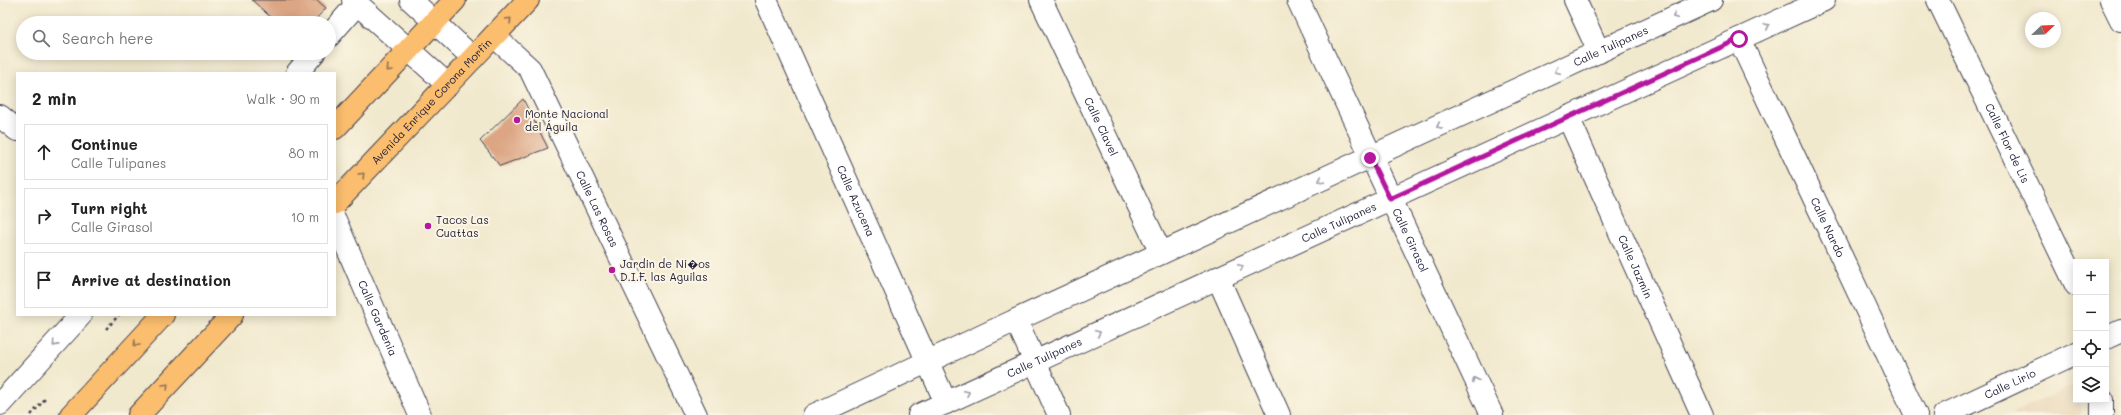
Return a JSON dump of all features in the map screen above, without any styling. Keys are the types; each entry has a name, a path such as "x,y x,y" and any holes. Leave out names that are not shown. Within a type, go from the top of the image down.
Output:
{"main road":[{"path":"336,127 455,0"},
{"name":"Avenida Enrique Corona Morfín","path":"336,202 528,0"},
{"path":"71,415 162,316"},
{"path":"149,411 231,316"}],"street":[{"path":"411,0 473,58"},
{"name":"Calle Azucena","path":"766,0 946,402"},
{"name":"Calle Clavel","path":"1041,0 1161,253"},
{"name":"Calle Girasol","path":"1298,0 1370,158 1492,415"},
{"path":"1575,0 1599,52"},
{"name":"Calle Tulipanes","path":"814,415 1016,320 1711,0"},
{"name":"Calle Tulipanes","path":"919,415 1824,0"},
{"name":"Calle Flor de Lis","path":"1938,0 2073,280"},
{"path":"2111,0 2121,20"},
{"path":"336,27 355,2 448,85"},
{"name":"Calle Las Rosas","path":"494,36 530,69 696,415"},
{"name":"Calle Nardo","path":"1739,39 1916,415"},
{"path":"298,72 308,60"},
{"path":"0,116 16,129"},
{"name":"Calle Jazmín","path":"1568,117 1702,415"},
{"name":"Calle Gardenia","path":"336,222 420,415"},
{"path":"1218,278 1279,415"},
{"path":"0,404 80,316"},
{"path":"1016,320 1059,415"},
{"path":"2109,337 2121,331"},
{"name":"Calle Lirio","path":"1944,415 2073,354"},
{"path":"2102,403 2102,415"}],"shaded area":[{"path":"2073,385 2073,403 2081,403 2081,415 2008,415"}],"building":[{"path":"252,0 317,0 326,8 319,16 269,16"},
{"name":"Monte Nacional del Águila","path":"523,99 548,148 500,166 480,141"}],"place":[{"name":"Monte Nacional del Águila","path":"517,120"},
{"name":"Tacos Las Cuattas","path":"428,226"},
{"name":"Jardin de Ni�os D.I.F. las Aguilas","path":"612,270"}],"route":[{"path":"1370,158 1390,199 1739,39"}]}
